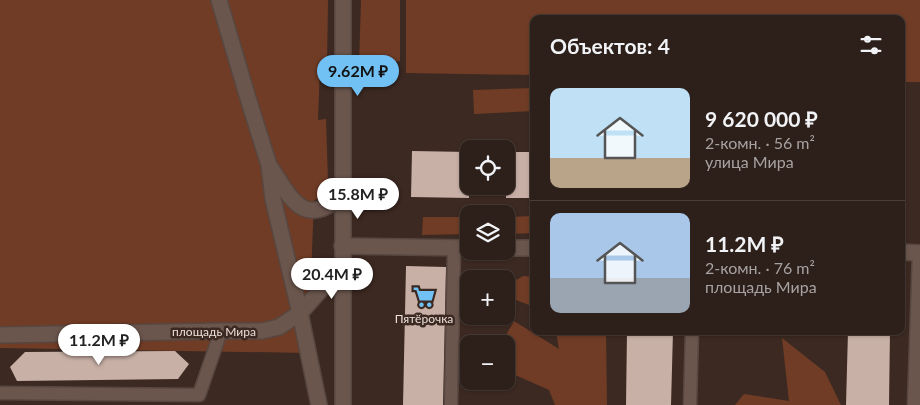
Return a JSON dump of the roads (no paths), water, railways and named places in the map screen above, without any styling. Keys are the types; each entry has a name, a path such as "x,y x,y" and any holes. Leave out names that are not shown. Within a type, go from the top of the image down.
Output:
{"street":[{"path":"220,0 269,165 273,199 300,313 319,405"},
{"path":"343,0 343,405"},
{"path":"269,165 297,205 308,210 320,211 332,204 344,193"},
{"path":"342,246 460,248"},
{"path":"515,248 530,248"},
{"path":"905,252 920,253"},
{"name":"площадь Мира","path":"0,335 221,330 262,331 278,326 300,313 342,266"}],"lane":[{"path":"914,405 920,253"},
{"path":"451,405 460,260"},
{"path":"4,397 199,395 221,330"},
{"path":"690,405 692,335"}],"place":[{"name":"Пятёрочка","path":"424,297"}]}
